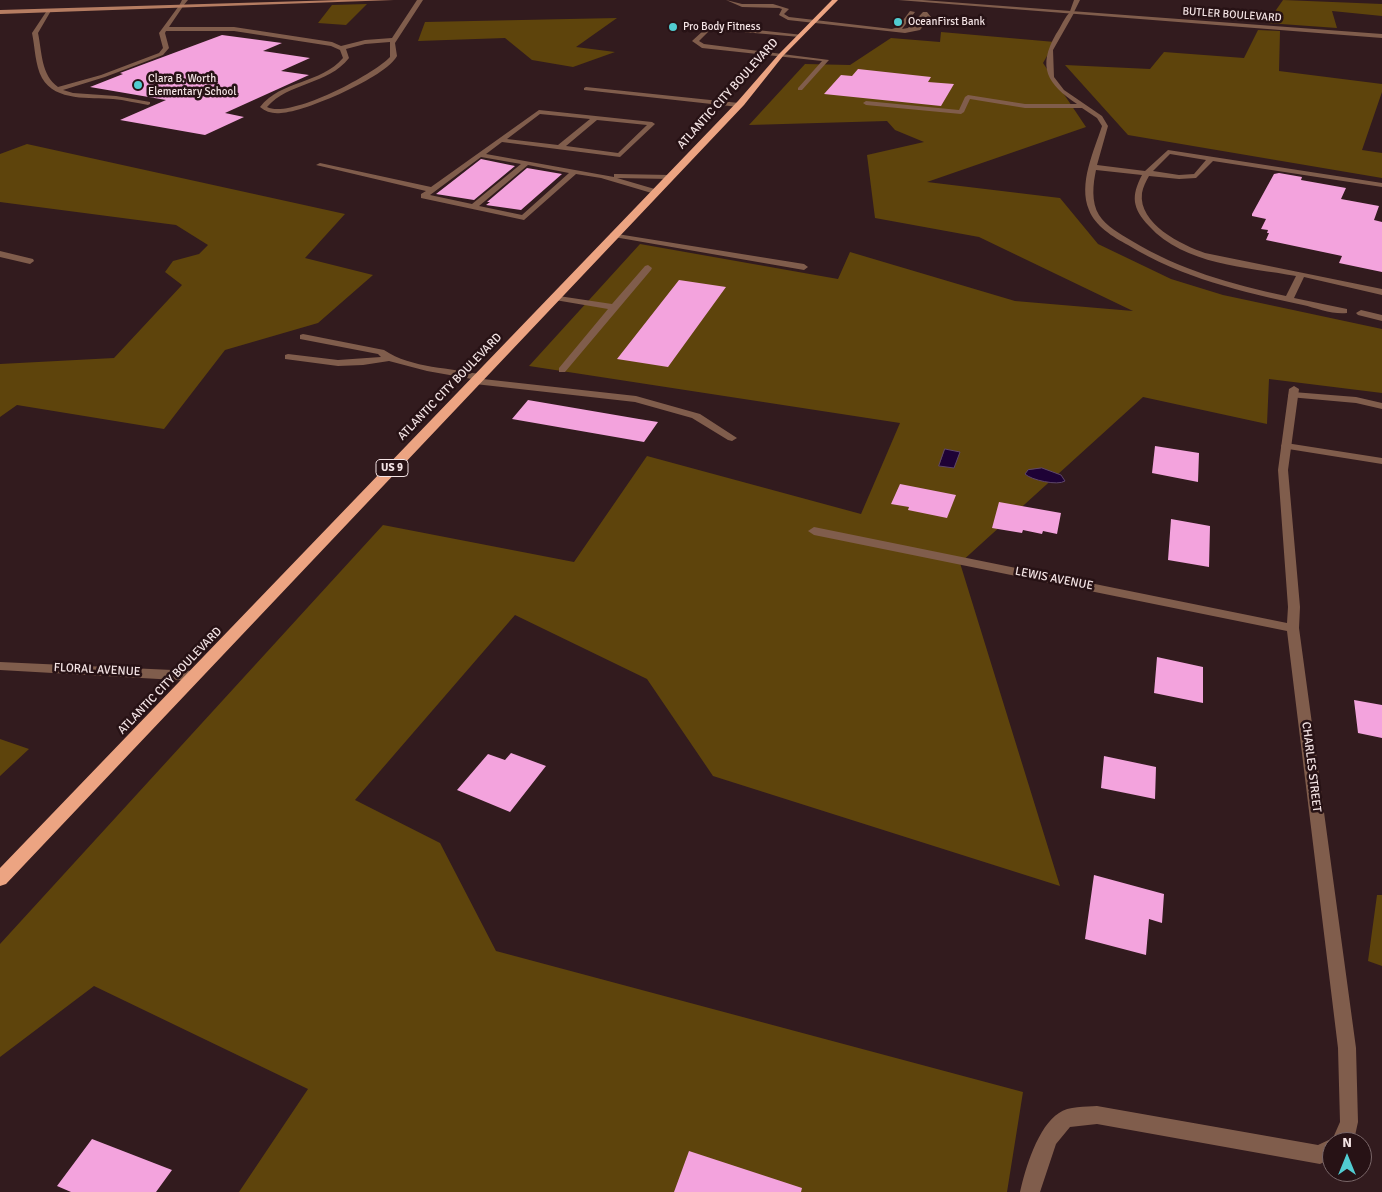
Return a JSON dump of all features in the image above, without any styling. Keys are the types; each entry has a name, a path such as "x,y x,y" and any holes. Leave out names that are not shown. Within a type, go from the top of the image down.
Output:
{"highway":[{"name":"ATLANTIC CITY BOULEVARD","path":"0,879 739,105 781,55 835,0"}],"main road":[{"path":"0,12 183,3 391,0"}],"street":[{"path":"165,29 234,29 332,44 346,52 343,64 272,98 263,107 267,111 277,112 301,107 376,72 393,58 395,51 392,43 420,0"},
{"path":"729,0 740,4 780,6 786,9 781,14 783,16 893,31 918,30 922,28 928,17 925,13"},
{"name":"BUTLER BOULEVARD","path":"901,0 1382,36"},
{"path":"1076,0 1050,50 1051,77 1062,91 1100,117 1105,126 1092,167 1091,206 1107,229 1168,266 1204,279 1344,311"},
{"path":"925,13 931,2"},
{"path":"59,90 161,54 166,48 162,34 183,3"},
{"path":"50,10 35,33 46,79 64,92 93,98 106,97 148,103"},
{"path":"893,31 906,29 915,12 925,13"},
{"path":"800,36 720,28 706,31 695,41 702,46 826,60 800,89"},
{"path":"341,48 365,42 395,40"},
{"path":"586,89 739,105"},
{"path":"866,103 961,112 968,97 1025,106 1082,106"},
{"path":"501,140 620,155 652,124 540,112 480,155 433,190 424,196 524,218 575,171"},
{"path":"560,147 596,118"},
{"path":"1382,185 1168,152 1147,173 1137,195 1142,214 1151,225 1186,250 1202,255 1382,292"},
{"path":"480,155 602,176 655,192"},
{"path":"1092,167 1188,178 1196,176 1212,158"},
{"path":"473,207 527,163"},
{"path":"320,165 433,190"},
{"path":"602,176 670,177"},
{"path":"614,235 804,267"},
{"path":"0,254 30,261"},
{"path":"562,370 648,268"},
{"path":"1289,299 1301,274"},
{"path":"555,297 614,307"},
{"path":"1361,314 1382,318"},
{"path":"304,337 381,352 388,358 477,379 636,399 696,416 732,438"},
{"path":"288,357 345,365 371,363 388,358"},
{"name":"CHARLES STREET","path":"1346,1132 1349,1122 1346,1048 1293,628 1294,607 1283,470 1294,392 1356,400 1382,406"},
{"path":"1286,446 1382,461"},
{"name":"LEWIS AVENUE","path":"814,531 1293,628"},
{"name":"FLORAL AVENUE","path":"0,666 194,676"},
{"path":"1030,1192 1048,1138 1065,1120 1097,1115 1320,1155 1322,1154"}],"shaded area":[{"path":"1283,0 1382,4 1382,16 1332,11 1337,28 1267,23"},
{"path":"367,4 346,25 318,23 332,5"},
{"path":"617,18 576,47 615,52 573,67 532,60 505,38 418,41 425,22"},
{"path":"1258,30 1280,31 1279,71 1382,84 1382,92 1362,150 1382,153 1382,178 1128,135 1065,65 1150,69 1164,52 1244,58"},
{"path":"941,32 1055,42 1043,63 1086,127 927,182 1060,198 1098,244 1171,279 1223,295 1382,329 1382,393 1269,379 1267,424 1143,397 960,563 1060,886 713,776 647,679 515,615 355,800 440,843 496,951 1023,1092 1007,1192 239,1192 308,1089 94,986 0,1057 0,944 383,525 574,562 647,456 861,514 900,423 529,366 640,244 838,279 850,252 1015,301 1133,311 979,237 875,218 867,155 924,142 895,130 887,121 749,125 805,64 850,65 891,38 940,42"},
{"path":"27,144 345,214 305,258 373,275 318,323 225,350 164,429 17,405 0,417 0,364 114,358 182,285 165,272 173,261 199,254 208,245 176,225 0,202 0,154"},
{"path":"945,449 960,452 954,468 939,466"},
{"path":"1042,468 1061,475 1065,481 1057,483 1045,482 1025,474 1028,470"},
{"path":"0,739 29,749 0,776"},
{"path":"1377,895 1382,895 1382,966 1368,961"}],"building":[{"name":"Clara B. Worth Elementary School","path":"222,35 282,43 263,51 310,58 281,71 309,75 225,113 244,117 205,135 120,120 166,100 90,87 123,74 120,73"},
{"path":"858,69 931,77 928,82 954,84 941,106 824,94 841,75 852,76"},
{"path":"481,159 515,166 474,200 436,194"},
{"path":"527,168 562,174 521,210 486,205 490,202 487,202"},
{"path":"1279,173 1302,177 1301,180 1346,188 1341,199 1379,206 1374,220 1382,222 1382,272 1339,263 1342,256 1266,240 1269,233 1267,233 1268,230 1261,229 1266,219 1252,216 1252,214 1274,174"},
{"path":"679,280 726,287 668,367 617,359"},
{"path":"528,400 658,422 644,442 512,419"},
{"path":"1155,446 1199,453 1198,482 1152,473"},
{"path":"900,484 956,495 947,518 908,510 909,507 891,504"},
{"path":"999,502 1061,513 1057,534 1043,531 1042,534 1023,530 1022,533 992,528"},
{"path":"1171,519 1210,526 1209,567 1168,560"},
{"path":"1157,657 1203,667 1203,703 1154,693"},
{"path":"1354,700 1382,705 1382,738 1358,733"},
{"path":"511,753 546,766 510,812 457,790 488,754 505,760"},
{"path":"1104,756 1156,767 1155,799 1101,788"},
{"path":"1094,875 1164,894 1162,923 1149,919 1146,955 1085,939"},
{"path":"92,1139 172,1170 156,1192 71,1192 57,1186"},
{"path":"689,1151 802,1188 801,1192 674,1192"}],"place":[{"name":"OceanFirst Bank","path":"898,22"},
{"name":"Pro Body Fitness","path":"673,27"},
{"name":"Clara B. Worth Elementary School","path":"138,85"}]}
